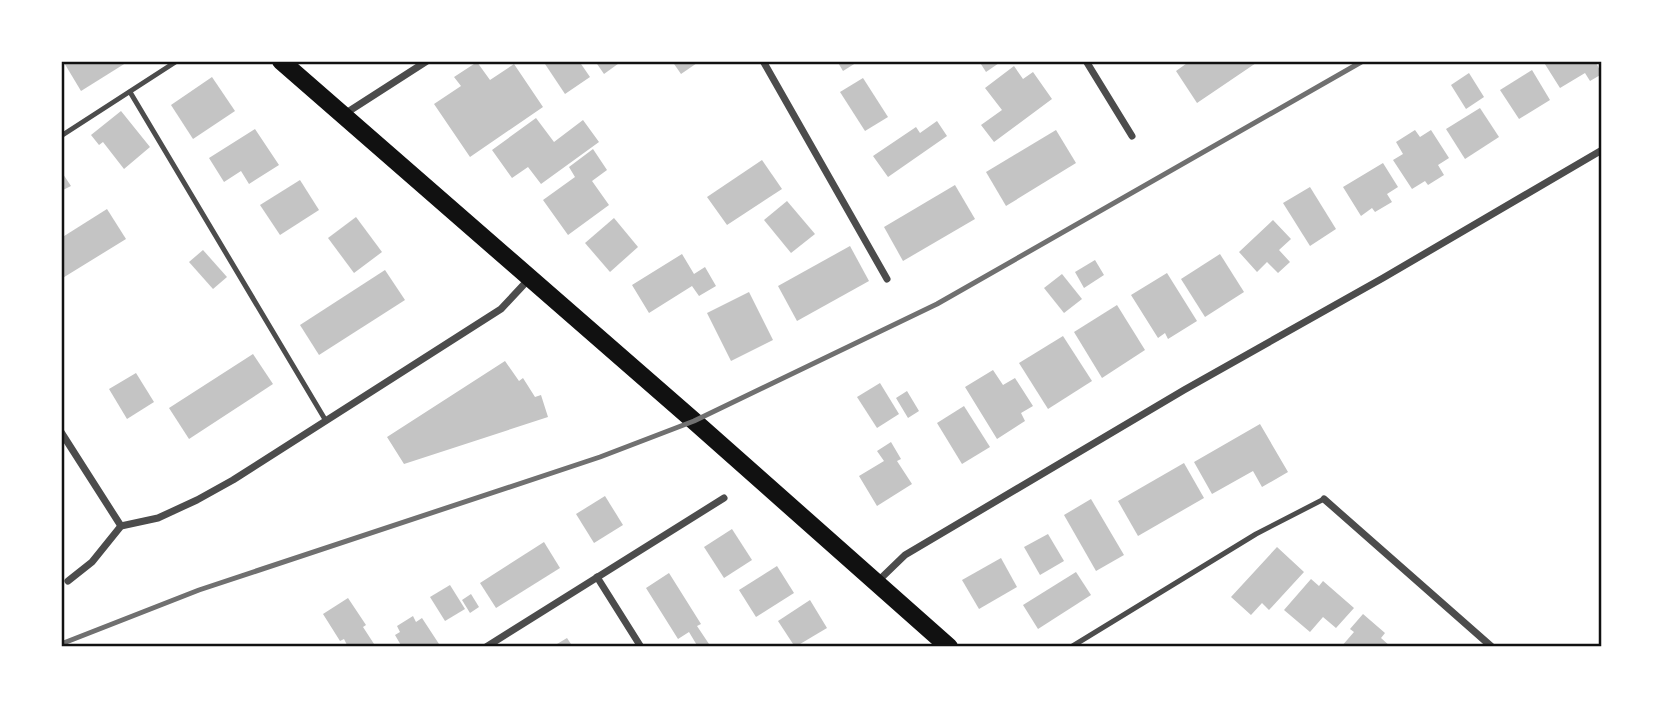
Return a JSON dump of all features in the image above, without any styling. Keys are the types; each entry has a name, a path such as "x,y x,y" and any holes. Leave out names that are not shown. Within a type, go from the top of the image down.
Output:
{"main road":[{"path":"281,61 949,647"}],"street":[{"path":"343,115 427,61"},
{"path":"763,61 887,279"},
{"path":"1086,61 1132,136"},
{"path":"876,583 905,555 1184,390 1384,278 1602,150"},
{"path":"68,581 92,562 121,526 158,518 233,480 501,309 529,279"},
{"path":"61,432 121,526"},
{"path":"486,647 724,498"},
{"path":"1324,499 1492,647"},
{"path":"597,577 641,647"}],"lane":[{"path":"61,136 177,61"},
{"path":"130,92 326,421"},
{"path":"1071,647 1256,534 1324,499"}],"building":[{"path":"63,61 129,61 81,91"},
{"path":"543,61 579,61 590,77 565,94"},
{"path":"595,61 622,61 604,74"},
{"path":"672,61 700,61 681,74"},
{"path":"837,61 859,61 843,71"},
{"path":"979,61 1002,61 986,72"},
{"path":"1190,61 1201,61 1203,64 1208,61 1259,61 1197,103 1176,71"},
{"path":"1543,61 1595,61 1602,74 1590,81 1585,73 1560,88"},
{"path":"477,62 490,80 514,64 543,107 470,157 434,104 461,86 454,77"},
{"path":"1014,66 1023,79 1033,72 1052,99 994,142 981,125 1002,110 985,88"},
{"path":"1532,70 1550,100 1519,119 1500,90"},
{"path":"1469,73 1484,97 1466,109 1451,85"},
{"path":"212,77 235,111 193,139 171,105"},
{"path":"863,78 888,117 865,131 840,92"},
{"path":"1480,108 1499,137 1465,159 1446,129"},
{"path":"121,111 150,147 124,169 103,142 99,145 91,135"},
{"path":"536,118 554,142 583,120 599,142 541,184 528,167 512,178 492,150"},
{"path":"937,121 947,136 888,177 873,156 916,127 920,133"},
{"path":"255,129 279,165 249,184 241,171 224,182 209,158"},
{"path":"1056,130 1076,163 1006,206 986,172"},
{"path":"1415,130 1420,137 1431,130 1449,158 1438,165 1444,175 1428,185 1425,181 1412,189 1393,160 1403,154 1396,142"},
{"path":"593,149 607,170 592,181 609,205 568,235 543,200 575,177 569,167"},
{"path":"762,160 782,189 727,225 707,197"},
{"path":"1383,163 1398,187 1387,194 1392,202 1375,212 1372,208 1361,216 1343,187"},
{"path":"61,171 71,186 61,191"},
{"path":"300,180 319,210 280,235 260,205"},
{"path":"955,185 975,219 903,261 884,227"},
{"path":"1310,187 1336,229 1310,246 1283,203"},
{"path":"787,201 815,234 791,253 764,220"},
{"path":"107,209 126,239 61,279 61,238"},
{"path":"356,217 382,252 354,273 328,238"},
{"path":"614,218 638,247 610,272 585,243"},
{"path":"1273,220 1291,239 1279,250 1290,262 1278,273 1267,262 1257,272 1239,252"},
{"path":"850,246 869,281 797,321 778,286"},
{"path":"203,250 227,277 213,289 189,262"},
{"path":"682,254 694,274 705,267 716,286 699,296 692,286 649,313 632,285"},
{"path":"1220,254 1244,292 1205,317 1181,279"},
{"path":"1095,260 1104,275 1084,288 1075,272"},
{"path":"385,270 405,300 319,355 300,325"},
{"path":"1167,273 1197,321 1168,339 1165,333 1158,338 1131,295"},
{"path":"1062,274 1082,299 1064,313 1044,288"},
{"path":"749,292 773,340 731,361 707,313"},
{"path":"1117,305 1145,350 1102,378 1074,332"},
{"path":"1063,336 1092,381 1048,409 1019,363"},
{"path":"253,354 273,384 189,439 169,408"},
{"path":"505,361 519,381 523,378 535,397 541,395 548,417 404,464 387,437"},
{"path":"993,370 1003,385 1015,378 1033,406 1021,413 1025,421 997,439 965,387"},
{"path":"136,373 154,402 127,419 109,389"},
{"path":"880,383 899,414 877,428 857,397"},
{"path":"907,391 919,411 908,418 896,398"},
{"path":"964,406 990,447 962,464 937,423"},
{"path":"1260,424 1288,472 1262,487 1253,471 1212,494 1194,462"},
{"path":"891,442 901,459 897,461 912,484 877,506 859,476 884,461 877,451"},
{"path":"1184,463 1204,498 1138,536 1118,501"},
{"path":"605,496 623,525 594,543 576,514"},
{"path":"1091,499 1124,555 1096,571 1064,515"},
{"path":"732,529 752,560 724,578 704,547"},
{"path":"1048,534 1064,561 1040,575 1024,547"},
{"path":"544,542 560,568 496,608 480,583"},
{"path":"1277,547 1304,572 1269,610 1262,603 1251,615 1231,597"},
{"path":"1001,558 1017,587 979,609 962,580"},
{"path":"777,566 794,593 756,617 739,590"},
{"path":"1076,572 1091,595 1038,629 1023,605"},
{"path":"669,573 701,624 697,626 711,647 698,647 689,632 678,639 646,588"},
{"path":"1311,579 1319,586 1323,581 1354,608 1336,628 1323,617 1310,632 1284,610"},
{"path":"450,585 465,609 445,621 430,597"},
{"path":"471,594 479,607 470,613 462,600"},
{"path":"348,598 366,625 363,627 376,647 348,647 344,639 340,641 323,614"},
{"path":"810,600 827,628 795,647 778,621"},
{"path":"1363,614 1385,633 1381,638 1391,647 1341,647 1354,632 1350,629"},
{"path":"413,616 416,622 422,618 439,644 435,647 402,647 395,635 400,632 397,626"},
{"path":"567,638 573,647 552,647"}],"railway":[{"path":"61,644 199,590 600,457 694,421 937,304 1363,61"}]}
